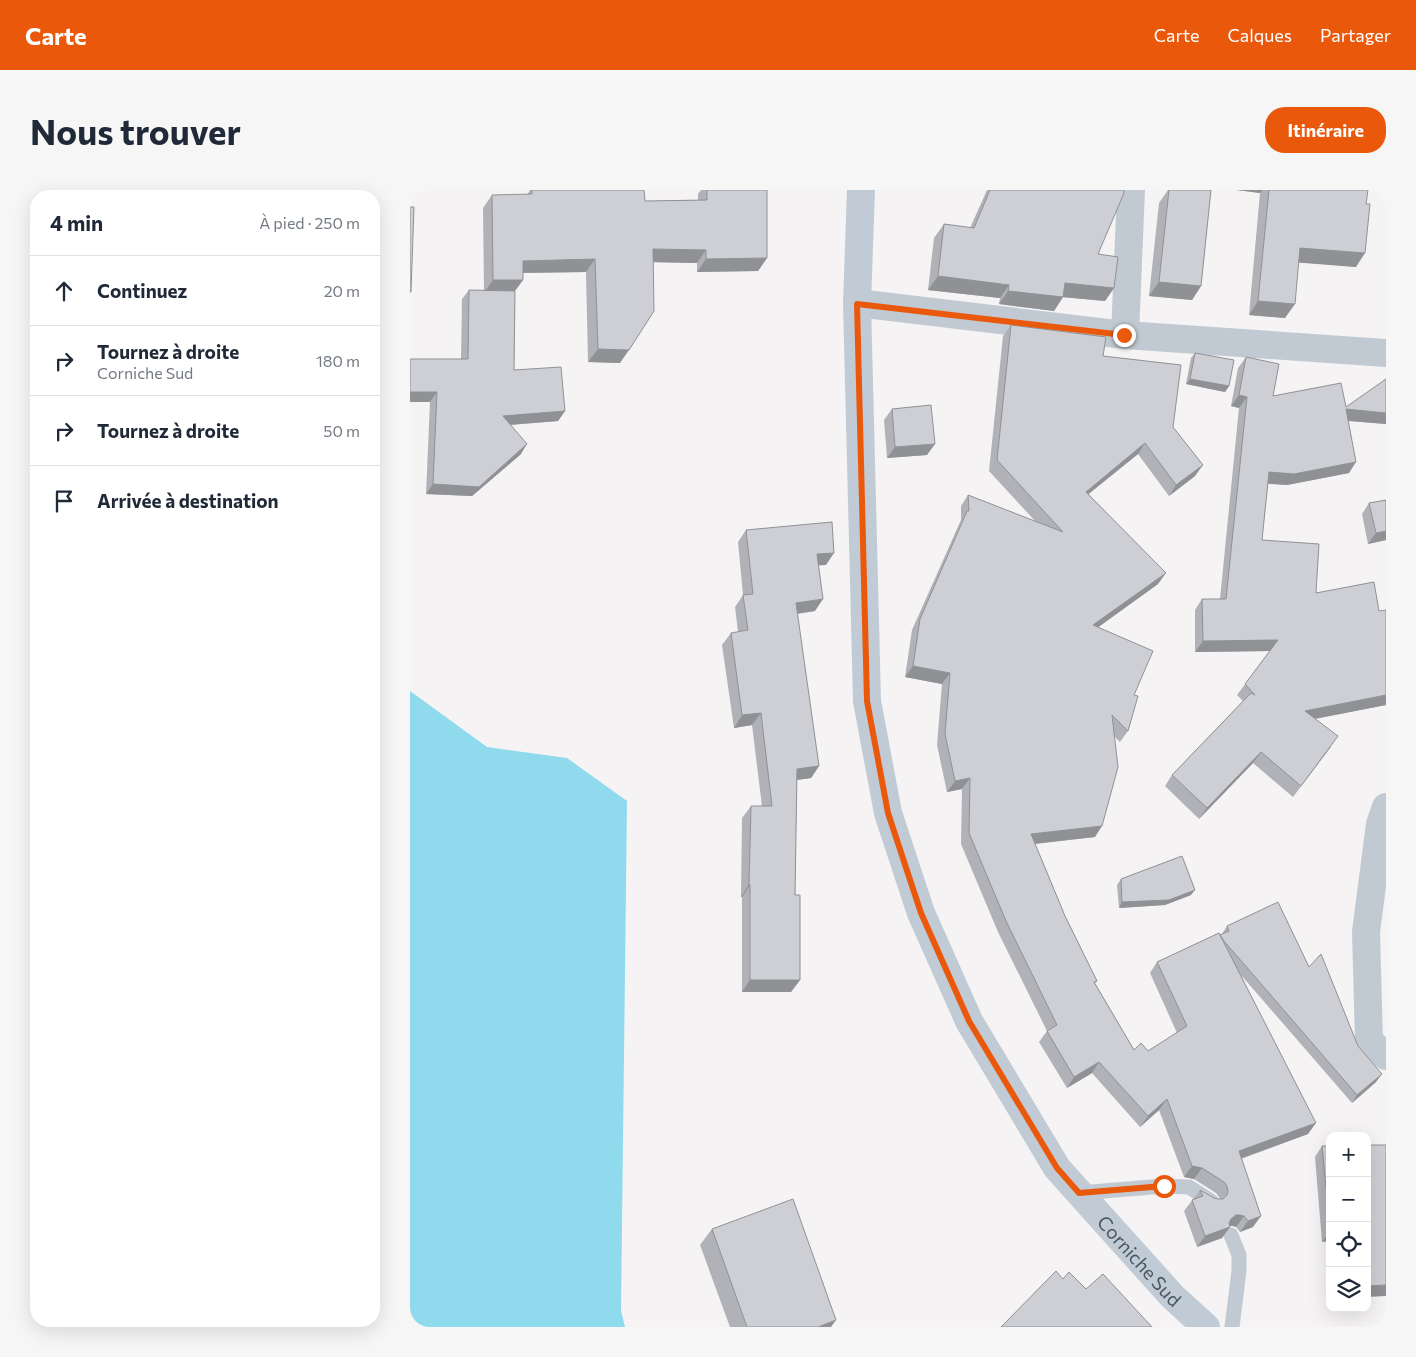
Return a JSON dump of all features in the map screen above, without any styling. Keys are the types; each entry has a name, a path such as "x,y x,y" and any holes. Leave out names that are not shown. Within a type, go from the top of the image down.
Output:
{"main road":[{"name":"Corniche Sud","path":"862,190 857,304 867,701 888,813 921,913 969,1021 1057,1168 1172,1296 1206,1327"}],"street":[{"path":"1124,335 1131,190"},
{"path":"857,304 1124,335 1386,354"},
{"path":"1386,807 1380,824 1366,932 1369,1041 1386,1056"}],"lane":[{"path":"1079,1193 1164,1186 1189,1187 1211,1201"},
{"path":"1231,1235 1239,1255 1239,1271 1232,1327"}],"water":[{"path":"410,691 487,747 567,758 627,801 621,1311 625,1327 410,1327"}],"building":[{"path":"532,190 644,190 645,201 707,200 707,190 767,190 767,258 706,259 706,250 653,249 654,311 629,350 598,349 595,259 523,261 523,280 493,280 492,195 532,194"},
{"path":"990,190 1124,190 1098,254 1118,257 1114,288 1065,283 1063,297 1008,291 1009,285 938,276 944,224 974,228"},
{"path":"1169,190 1211,190 1201,286 1159,282"},
{"path":"1269,190 1368,190 1366,204 1370,204 1365,253 1300,248 1295,304 1258,301"},
{"path":"410,207 414,207 411,292 410,292"},
{"path":"469,290 515,291 514,370 561,367 565,411 503,416 527,444 479,487 433,484 437,392 410,392 410,359 468,359"},
{"path":"1011,325 1106,337 1103,356 1181,365 1173,427 1203,465 1176,485 1145,443 1086,492 1166,573 1093,625 1153,651 1134,695 1138,696 1128,731 1112,715 1118,767 1102,826 1031,834 1065,916 1097,981 1094,982 1134,1050 1141,1043 1148,1051 1187,1026 1157,962 1219,933 1316,1123 1239,1151 1261,1216 1248,1221 1244,1216 1236,1215 1229,1223 1230,1227 1205,1236 1192,1200 1203,1196 1200,1190 1214,1198 1223,1199 1227,1195 1227,1186 1202,1168 1192,1166 1167,1099 1148,1116 1099,1062 1074,1077 1047,1031 1057,1025 1006,921 969,833 970,778 955,781 945,734 950,673 913,666 920,619 967,511 969,511 968,495 1063,532 997,460"},
{"path":"1195,353 1234,360 1229,386 1190,379"},
{"path":"1246,357 1279,364 1273,396 1341,383 1346,407 1386,379 1386,413 1346,409 1356,462 1294,474 1269,472 1262,540 1319,544 1316,593 1374,582 1379,611 1386,610 1386,695 1305,711 1338,736 1301,786 1261,752 1207,808 1172,775 1251,693 1255,695 1245,684 1278,640 1203,641 1202,599 1226,599 1247,397 1239,395"},
{"path":"931,405 935,444 895,447 892,409"},
{"path":"1386,500 1386,531 1376,533 1369,503"},
{"path":"832,522 834,553 817,554 823,599 796,603 819,766 797,769 795,895 800,895 800,980 750,980 749,884 751,806 772,806 761,713 742,715 731,633 748,630 743,595 753,594 746,530"},
{"path":"1182,856 1195,890 1169,900 1122,902 1121,879"},
{"path":"1278,902 1309,967 1321,954 1358,1046 1382,1074 1357,1095 1220,935 1229,931 1227,926"},
{"path":"1371,1145 1386,1145 1386,1285 1371,1286"},
{"path":"1322,1146 1326,1146 1326,1187"},
{"path":"793,1199 836,1320 818,1327 747,1327 712,1229"},
{"path":"1056,1271 1063,1279 1069,1272 1086,1289 1103,1274 1152,1327 1001,1327"}],"route":[{"path":"1124,335 857,304 867,701 888,813 921,913 969,1021 1057,1168 1079,1193 1164,1186"}]}
